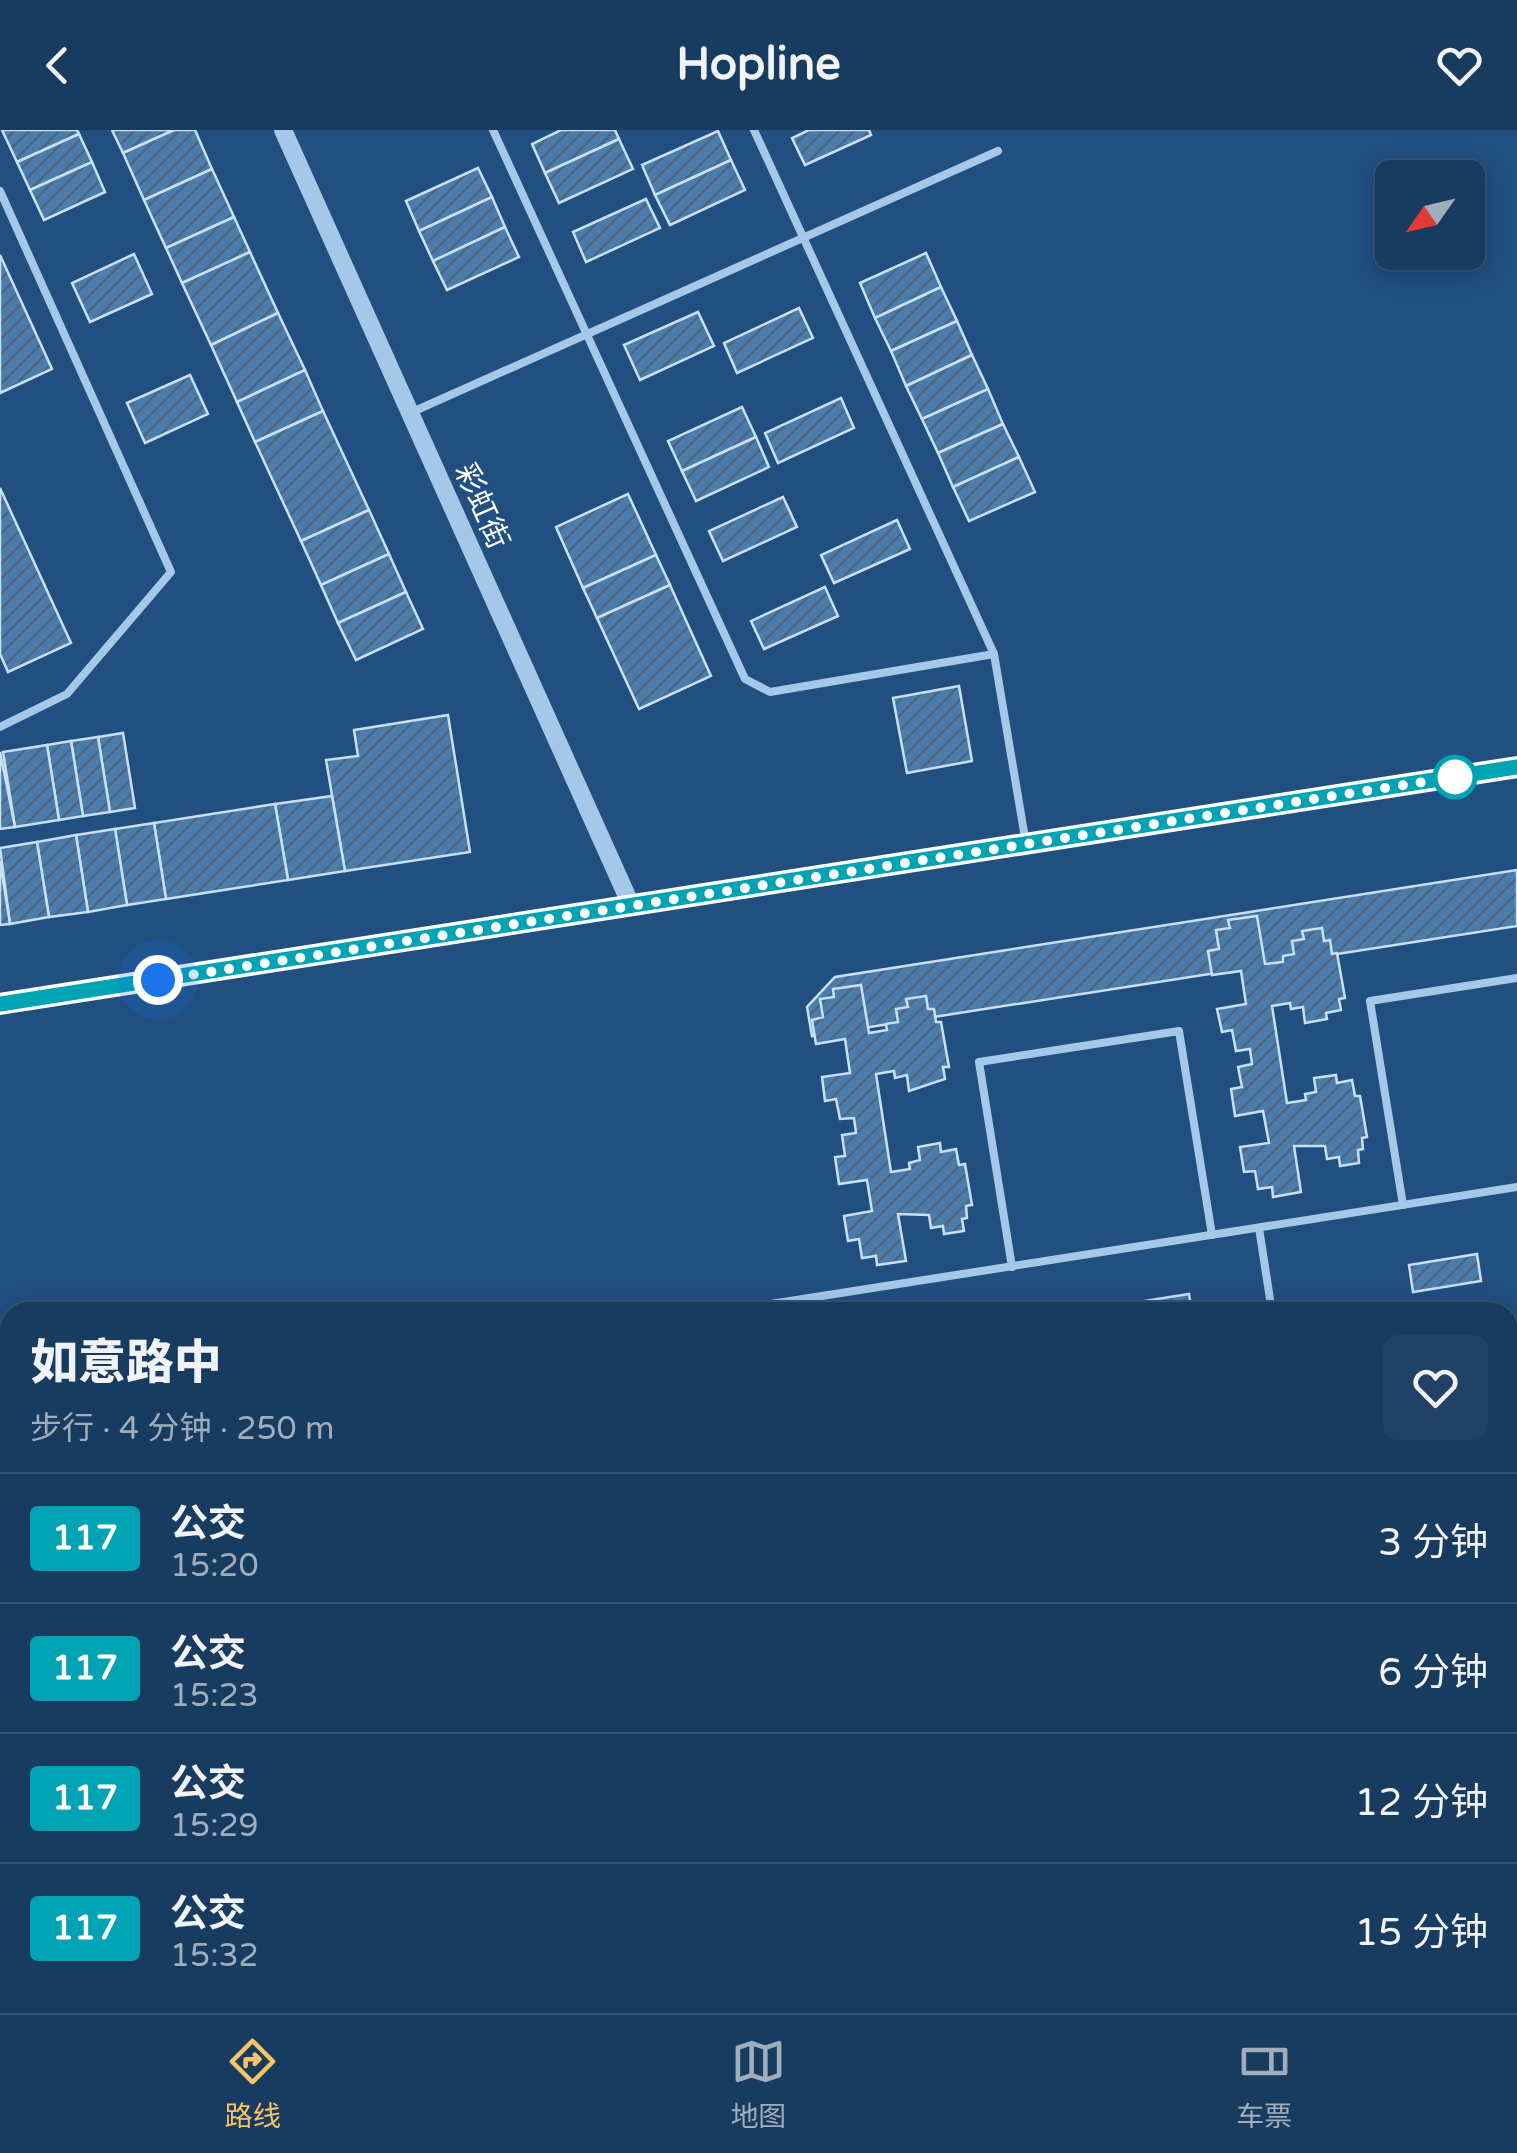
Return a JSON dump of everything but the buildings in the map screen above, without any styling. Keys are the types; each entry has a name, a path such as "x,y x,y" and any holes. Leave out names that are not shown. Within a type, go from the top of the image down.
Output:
{"street":[{"name":"彩虹街","path":"283,130 631,906"},
{"path":"0,1004 1517,767"}],"lane":[{"path":"494,130 745,679 770,692 994,654"},
{"path":"754,130 994,654 1026,844"},
{"path":"410,414 998,151"},
{"path":"0,190 171,572 67,694 0,727"},
{"path":"1403,1205 1370,1001 1517,978"},
{"path":"1012,1266 979,1062 1180,1031 1212,1235"},
{"path":"783,1302 1517,1188"},
{"path":"1258,1228 1270,1302"}],"bus line":[{"name":"117","path":"0,1004 1517,767"}],"route":[{"path":"158,980 1455,777"}]}
